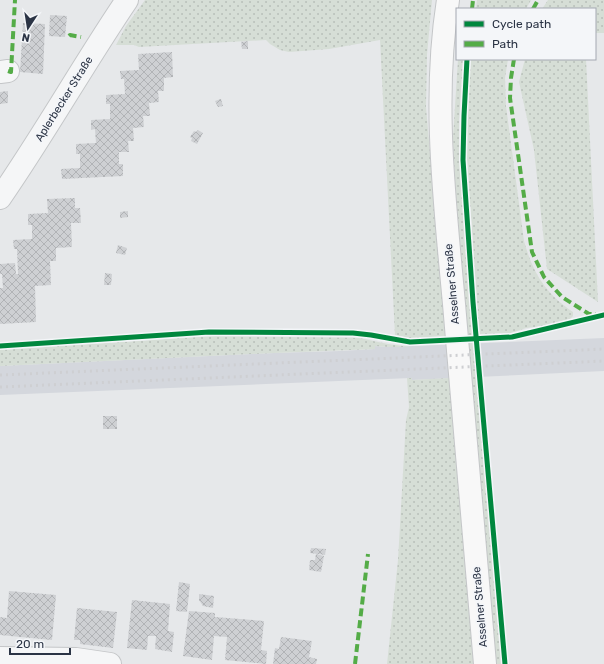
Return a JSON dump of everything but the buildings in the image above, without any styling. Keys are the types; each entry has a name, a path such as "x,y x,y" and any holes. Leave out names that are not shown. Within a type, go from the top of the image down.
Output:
{"main road":[{"name":"Asselner Straße","path":"448,0 442,60 442,156 485,664"}],"street":[{"name":"Aplerbecker Straße","path":"0,198 46,129 106,31 127,0"},
{"path":"0,658 76,659 110,664"}],"shaded area":[{"path":"145,0 432,0 427,55 426,107 446,336 409,338 395,335 380,40 329,49 289,52 280,50 266,40 139,47 134,45 116,45 126,26"},
{"path":"477,0 531,0 527,8 476,8"},
{"path":"548,0 604,0 604,33 596,33 596,8 543,8"},
{"path":"458,60 463,60 459,120 461,182 502,664 496,664 456,210 453,138"},
{"path":"471,60 508,60 505,78 506,106 524,241 536,273 541,281 563,305 573,312 573,316 570,319 542,326 526,328 511,333 479,334 467,159 467,110"},
{"path":"525,60 586,60 598,302 547,269 534,150 519,82"},
{"path":"216,336 359,338 410,347 375,346 375,349 0,366 0,350"},
{"path":"604,338 604,371 412,380 411,378 0,395 0,366 340,351 375,349 374,346 389,347"},
{"path":"407,378 412,378 412,380 450,378 475,664 387,664 398,560 406,420 409,407"}],"railway":[{"path":"0,375 604,349"},
{"path":"0,387 604,361"}],"marked path":[{"path":"8,71 11,72 15,0"},
{"path":"472,8 473,0"},
{"path":"534,8 538,0"},
{"path":"69,36 81,37"},
{"path":"514,60 510,98 532,252 544,277 562,297 589,314 596,314"},
{"path":"355,664 368,554"}],"cycle path":[{"path":"467,60 463,160 473,302 505,664"},
{"path":"0,346 209,332 353,333 410,342 512,337 604,315"}]}
